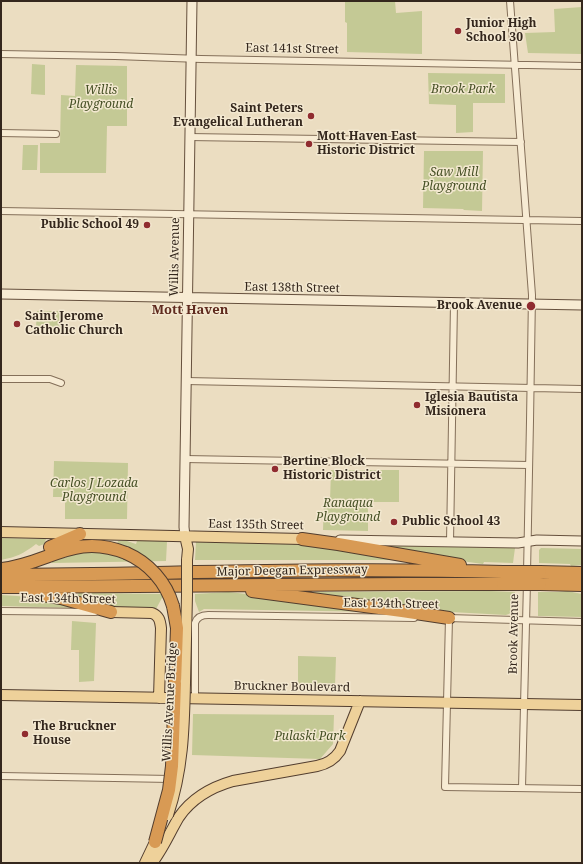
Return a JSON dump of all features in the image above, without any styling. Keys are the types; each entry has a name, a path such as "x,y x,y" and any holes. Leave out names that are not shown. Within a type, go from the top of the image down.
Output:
{"highway":[{"path":"1,564 23,558 80,534"},
{"path":"302,539 338,544 503,578"},
{"path":"1,569 22,566 58,552 81,546 106,546 126,553 140,561 157,575 165,587 173,606 180,683 172,766 167,795 155,842"},
{"name":"Major Deegan Expressway","path":"1,575 406,570 503,578"},
{"name":"Major Deegan Expressway","path":"4,587 406,584 503,578 540,578 582,573"},
{"name":"Major Deegan Expressway","path":"540,578 564,585"},
{"path":"207,585 449,618"},
{"path":"564,585 582,585"},
{"path":"564,585 582,588"},
{"path":"4,587 53,596 111,612"}],"main road":[{"name":"Willis Avenue","path":"185,536 188,214 192,1"},
{"name":"East 138th Street","path":"1,294 582,305"},
{"name":"East 135th Street","path":"1,532 450,542 518,543 537,540 582,541"},
{"name":"Willis Avenue Bridge","path":"180,683 188,549 185,536"},
{"name":"East 134th Street","path":"111,612 152,613 160,619 159,698"},
{"name":"Bruckner Boulevard","path":"1,695 582,705"},
{"path":"152,863 159,854 180,816 194,801 208,791 233,781 317,766 335,758 340,751 360,701"},
{"path":"145,863 155,842"}],"street":[{"name":"Brook Avenue","path":"510,1 532,304 522,788"},
{"name":"East 141st Street","path":"1,54 582,66"},
{"path":"1,133 56,134"},
{"path":"190,136 520,142"},
{"path":"1,211 582,221"},
{"path":"450,542 454,303"},
{"path":"1,379 50,379 61,383"},
{"path":"186,381 582,389"},
{"path":"185,459 529,465"},
{"name":"East 134th Street","path":"1,611 111,612"},
{"name":"East 134th Street","path":"195,698 195,623 200,616 449,618 582,622"},
{"path":"449,618 445,787 582,789"},
{"path":"1,776 174,779 177,754 178,698"}],"green space":[{"path":"345,1 395,1 396,13 422,11 422,54 347,52"},
{"path":"582,7 582,54 528,53 525,33 555,32 554,9"},
{"path":"32,64 45,65 45,95 31,94"},
{"name":"Willis Playground","path":"76,65 127,66 127,126 107,126 106,173 40,173 40,143 60,143 61,95 75,96"},
{"name":"Brook Park","path":"428,73 505,74 505,103 473,103 473,132 456,133 456,105 429,104"},
{"path":"23,145 38,145 37,170 22,170"},
{"name":"Saw Mill Playground","path":"424,151 483,151 482,211 423,208"},
{"path":"37,311 61,311 61,328 36,327"},
{"name":"Carlos J Lozada Playground","path":"54,461 128,463 127,519 65,519 65,497 53,497"},
{"name":"Ranaqua Playground","path":"331,470 399,470 399,502 368,502 368,531 323,530 324,501 330,501"},
{"path":"1,538 46,539 44,544 39,546 36,544 19,555 1,560"},
{"path":"165,540 167,542 166,561 52,563 52,560 63,556 65,558 73,553 125,547 117,544 118,541 127,541 136,544 137,541"},
{"path":"196,542 327,544 400,560 195,560"},
{"path":"374,545 515,548 513,563 484,562 483,564"},
{"path":"541,548 582,549 582,565 571,566 570,564 539,563 539,550"},
{"path":"567,591 582,594 582,617 538,616 538,592"},
{"path":"229,592 380,612 204,609 199,612 195,601 195,594"},
{"path":"305,592 515,592 514,612 506,615 451,612 305,594"},
{"path":"79,593 164,594 156,609 103,606 83,597 81,600 77,595"},
{"path":"1,595 50,599 76,608 1,606"},
{"path":"72,621 96,623 94,681 79,682 79,650 71,650"},
{"path":"298,656 336,657 335,686 298,685"},
{"name":"Pulaski Park","path":"193,714 334,715 333,744 320,759 192,755"}],"place":[{"name":"Junior High School 30","path":"458,31"},
{"name":"Saint Peters Evangelical Lutheran","path":"311,116"},
{"name":"Mott Haven East Historic District","path":"309,144"},
{"name":"Public School 49","path":"147,225"},
{"name":"Brook Avenue","path":"531,306"},
{"name":"Saint Jerome Catholic Church","path":"17,324"},
{"name":"Iglesia Bautista Misionera","path":"417,405"},
{"name":"Bertine Block Historic District","path":"275,469"},
{"name":"Public School 43","path":"394,522"},
{"name":"The Bruckner House","path":"25,734"}],"district":[{"name":"Mott Haven","path":"190,310"}]}
